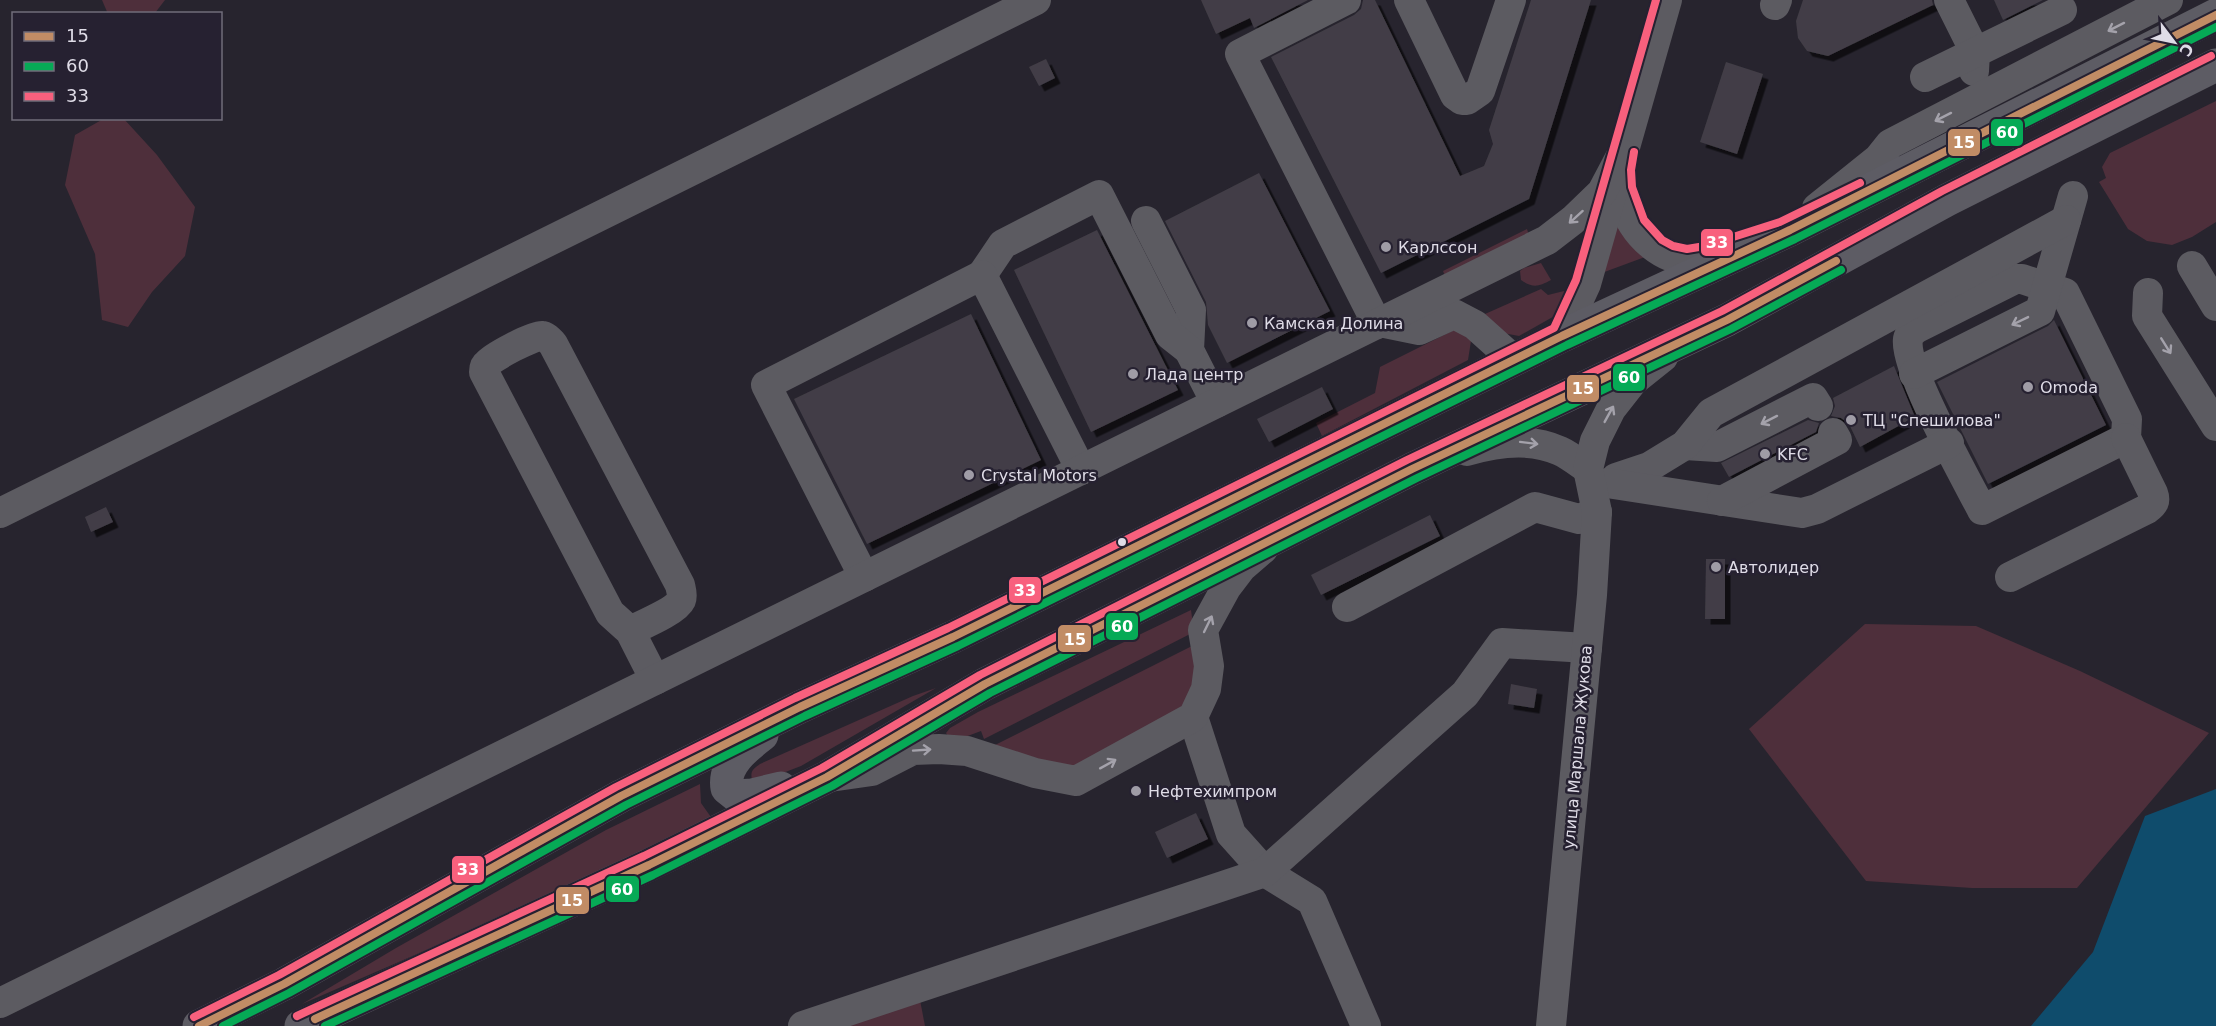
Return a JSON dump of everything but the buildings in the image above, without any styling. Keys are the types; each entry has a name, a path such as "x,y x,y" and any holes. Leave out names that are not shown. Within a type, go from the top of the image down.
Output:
{"main road":[{"path":"199,1026 284,984 621,796 800,707 963,632 1562,336 1790,230 2216,15"},
{"path":"301,1026 649,865 827,777 985,684 1412,469 1727,320 1947,200 2216,65"},
{"path":"800,707 752,743 733,763 725,777 727,788 737,796 752,795 827,777"}],"street":[{"path":"0,513 1036,0"},
{"path":"1346,0 1240,54 1378,323"},
{"path":"1409,0 1455,95 1462,100 1467,100 1480,91 1511,0"},
{"path":"1562,336 1586,284 1667,0"},
{"path":"1949,0 1975,52 1974,71 1985,95"},
{"path":"1622,154 1622,198 1641,236 1660,252 1684,259 1705,259 1730,248 1790,230 1878,159 1890,144 2152,4"},
{"path":"1925,77 2062,10"},
{"path":"0,1003 1547,240 1573,220 1602,192 1622,154"},
{"path":"864,577 766,385 982,275 1003,244 1100,195 1170,335 1189,350 1216,403"},
{"path":"1598,476 1649,467 1685,445 1711,413 2070,208 2040,311 1914,374"},
{"path":"1146,221 1191,310 1189,350"},
{"path":"1547,240 1566,247 1583,258 1586,284"},
{"path":"2192,266 2216,306"},
{"path":"982,275 1081,470"},
{"path":"2010,577 2153,504 2155,499 2153,493 2126,438 2127,419 2065,293 2022,279 2015,279 1911,333 1908,339 1914,374 1982,510 2126,438"},
{"path":"2148,293 2147,316 2216,426"},
{"path":"1378,323 1419,330 1454,314 1475,325 1514,360"},
{"path":"1598,476 1595,441 1611,409 1633,381 1668,354 1727,320"},
{"path":"630,631 673,608 681,601 680,585 553,344 548,338 541,336 532,338 492,360 485,365 483,372 610,614 630,631 656,680"},
{"path":"1685,445 1717,447 1813,398 1818,406"},
{"path":"1722,501 1837,440 1833,433"},
{"path":"1412,469 1489,444 1528,441 1560,450 1598,476 1722,501 1802,513 1810,512 1949,443"},
{"name":"улица Маршала Жукова","path":"1551,1026 1587,648 1598,476"},
{"path":"1347,607 1535,507 1579,519 1597,512"},
{"path":"827,777 872,771 913,750 939,749 967,751 1035,773 1076,781 1193,717 1206,689 1209,666 1203,630 1226,588 1242,567 1279,536"},
{"path":"803,1026 1265,872 1465,694 1502,643 1587,648"},
{"path":"1193,717 1231,834 1265,872 1312,901 1366,1026"}],"shaded area":[{"path":"102,0 165,0 156,12 107,12"},
{"path":"2216,101 2216,222 2192,237 2172,245 2147,241 2128,229 2099,182 2106,178 2102,167 2110,153"},
{"path":"101,120 125,120 157,155 195,207 185,256 152,292 128,327 102,320 95,254 65,185 75,135"},
{"path":"1612,208 1645,257 1599,274"},
{"path":"1527,229 1530,239 1447,281 1443,271"},
{"path":"1541,263 1551,280 1536,286 1521,280 1520,271"},
{"path":"1541,289 1548,295 1564,291 1572,293 1558,314 1519,336 1503,333 1485,314"},
{"path":"1454,330 1461,332 1471,341 1468,360 1322,436 1316,423 1375,393 1380,367"},
{"path":"1191,610 1194,632 984,739 981,731 957,740 950,739 946,733 950,728 978,712"},
{"path":"1865,624 1976,626 2080,671 2209,733 2077,888 1972,888 1866,881 1749,729"},
{"path":"1194,645 1196,677 1181,712 1067,770 987,749"},
{"path":"936,688 801,766 757,783 752,780 753,770 760,764"},
{"path":"700,784 701,803 713,820 632,861 302,1004 396,948 606,830"},
{"path":"920,1000 925,1026 845,1026"}],"water":[{"path":"2216,789 2216,1026 2031,1026 2093,952 2145,816"}],"transit line":[{"name":"33","path":"194,1017 279,975 616,787 795,698 948,628 1554,328 1576,280 1656,0"},
{"name":"15","path":"199,1026 284,984 621,796 800,707 953,637 1562,336 1790,230 2216,15"},
{"name":"60","path":"223,1026 289,993 626,805 805,716 958,646 1567,345 1795,239 2216,27"},
{"name":"33","path":"297,1016 644,856 822,768 980,675 1407,460 1722,311 1942,191 2211,56"},
{"name":"33","path":"1634,152 1631,170 1632,187 1644,220 1662,240 1673,246 1687,249 1705,246 1780,222 1860,183"},
{"name":"15","path":"315,1019 649,865 827,777 985,684 1412,469 1727,320 1836,261"},
{"name":"60","path":"325,1026 653,875 832,786 990,693 1417,478 1731,329 1841,270"}],"place":[{"name":"Карлссон","path":"1386,247"},
{"name":"Камская Долина","path":"1252,323"},
{"name":"Лада центр","path":"1133,374"},
{"name":"Omoda","path":"2028,387"},
{"name":"ТЦ \"Спешилова\"","path":"1851,420"},
{"name":"KFC","path":"1765,454"},
{"name":"Crystal Motors","path":"969,475"},
{"name":"Автолидер","path":"1716,567"},
{"name":"Нефтехимпром","path":"1136,791"}]}
